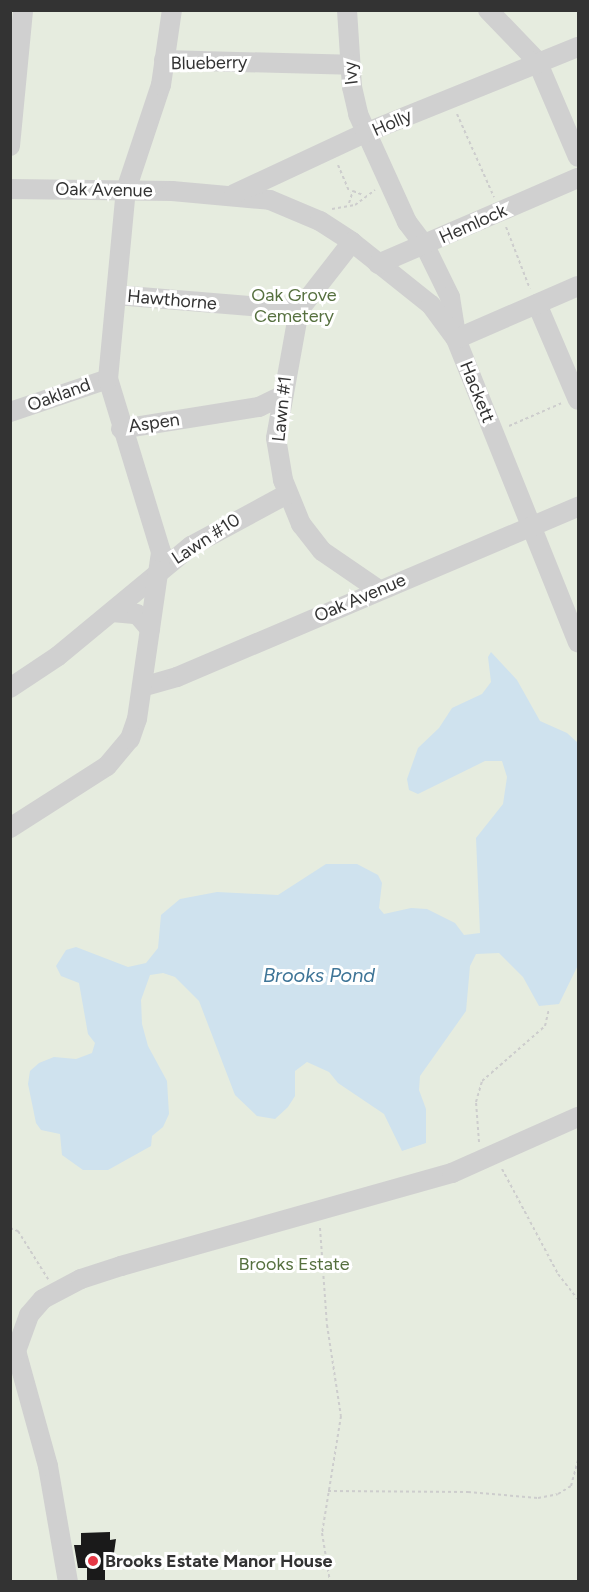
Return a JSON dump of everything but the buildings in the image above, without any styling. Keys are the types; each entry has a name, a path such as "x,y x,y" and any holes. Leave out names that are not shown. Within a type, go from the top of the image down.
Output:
{"lane":[{"path":"10,146 23,10"},
{"path":"164,60 172,10"},
{"name":"Ivy","path":"347,10 352,87 365,134"},
{"path":"488,10 537,61 579,157"},
{"name":"Holly","path":"426,246 417,239 365,134 537,61 579,47"},
{"name":"Blueberry","path":"126,190 161,86 164,60 350,65"},
{"path":"234,194 365,134"},
{"name":"Hemlock","path":"456,339 450,297 426,246 579,178"},
{"name":"Oak Avenue","path":"10,189 234,194 270,200 313,218 352,242 431,304 456,339"},
{"name":"Hawthorne","path":"126,190 116,296 299,310"},
{"name":"Lawn #1","path":"352,242 299,310 276,438 287,494 301,524 322,551 379,590"},
{"path":"378,264 426,246"},
{"name":"Hackett","path":"579,286 456,339 579,642"},
{"name":"Aspen","path":"116,296 108,379 121,429 259,407 282,396"},
{"path":"537,304 578,398"},
{"name":"Oakland","path":"10,412 108,379"},
{"name":"Lawn #10","path":"121,429 157,529 161,570"},
{"name":"Lawn #10","path":"161,570 221,527 287,494"},
{"name":"Oak Avenue","path":"142,687 177,677 579,507"},
{"path":"10,688 112,612 161,570"},
{"path":"10,828 107,766 121,753 137,719 161,570"},
{"path":"112,612 137,614 150,629"},
{"path":"68,1581 46,1457 16,1351 29,1315 55,1292 122,1266 471,1165 579,1117"}],"path":[{"path":"450,98 537,304"},
{"path":"330,150 350,193 349,203"},
{"path":"350,193 363,195 389,184"},
{"path":"313,218 349,203 361,202 363,195"},
{"path":"494,432 578,398"},
{"path":"471,1165 481,1137 476,1102 482,1081 545,1026 549,1009"},
{"path":"495,1156 558,1274 579,1300"},
{"path":"320,1208 327,1325 341,1416 322,1533 330,1581"},
{"path":"10,1228 18,1231 55,1292"},
{"path":"328,1491 468,1492 538,1498 558,1494 571,1486 579,1459"}],"green space":[{"path":"11,11 578,11 578,1581 11,1582"}],"water":[{"name":"Brooks Pond","path":"491,652 517,680 540,721 567,733 578,743 578,965 559,1004 539,1006 523,977 499,953 476,954 470,966 466,1011 420,1076 419,1090 426,1109 426,1143 402,1151 384,1114 338,1083 329,1072 307,1062 295,1071 295,1096 288,1107 275,1119 257,1116 235,1095 199,1001 175,977 163,973 150,975 141,1000 142,1024 148,1046 167,1081 169,1114 163,1127 152,1136 151,1146 108,1170 83,1170 62,1155 60,1134 41,1130 36,1123 28,1084 30,1071 39,1063 54,1057 76,1059 92,1053 95,1043 88,1034 79,983 61,976 56,966 66,950 76,947 128,967 146,963 158,948 161,915 180,899 217,892 278,895 326,864 357,864 378,875 382,883 379,908 384,914 411,908 427,909 455,923 464,935 480,933 476,838 503,804 507,777 502,761 485,761 418,794 409,790 407,779 418,748 439,728 452,708 482,694 491,682 488,657"}],"place":[{"name":"Brooks Estate Manor House","path":"93,1561"}],"park label":[{"name":"Oak Grove Cemetery","path":"294,306"},
{"name":"Brooks Estate","path":"294,1264"}]}
